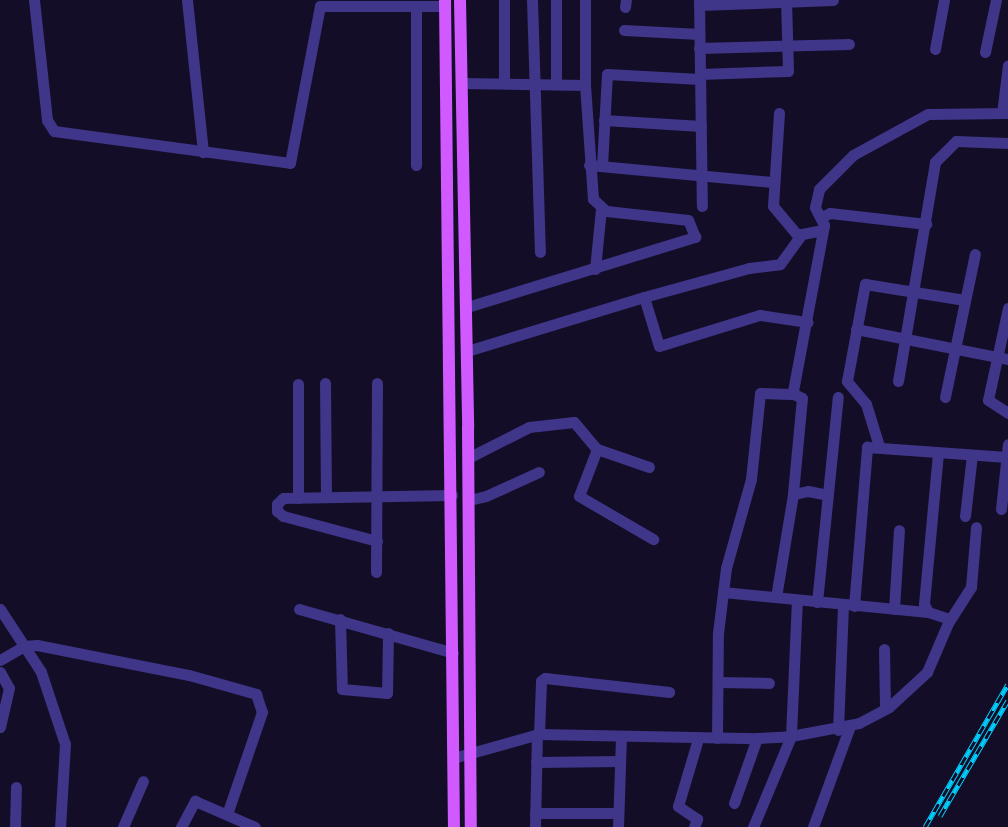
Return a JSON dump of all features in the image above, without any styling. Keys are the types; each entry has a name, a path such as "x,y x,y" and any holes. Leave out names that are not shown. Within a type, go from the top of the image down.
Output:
{"main road":[{"path":"460,0 467,351 470,827"},
{"path":"445,3 452,495 454,827"}],"street":[{"path":"34,0 48,120 54,131 202,152 292,162 320,6 370,3 416,6 445,3"},
{"path":"187,0 202,152"},
{"path":"504,0 504,83"},
{"path":"532,0 533,82 540,252"},
{"path":"556,0 556,83"},
{"path":"466,307 692,239 695,234 688,220 601,209 593,199 589,165 585,85 585,0"},
{"path":"702,206 699,2 833,0"},
{"path":"935,50 944,0"},
{"path":"985,52 996,0"},
{"path":"602,166 607,74 700,77 785,72 790,66 787,1"},
{"path":"416,6 416,165"},
{"path":"624,30 699,34"},
{"path":"699,48 848,44"},
{"path":"792,393 823,230 822,217 815,203 822,184 860,150 934,112 1005,113 1008,65"},
{"path":"462,83 533,82 585,85"},
{"path":"779,113 774,210 799,237"},
{"path":"604,120 701,126"},
{"path":"898,381 915,293 934,167 952,143 1008,143"},
{"path":"589,165 774,182"},
{"path":"595,268 601,209"},
{"path":"822,217 830,213 926,224"},
{"path":"467,351 644,297 750,268 780,264 799,237 807,231 823,230"},
{"path":"945,398 975,254"},
{"path":"879,446 866,404 847,381 865,284 965,300"},
{"path":"644,297 659,346 760,315 807,322"},
{"path":"1008,308 1002,357 988,404 1008,413"},
{"path":"856,329 906,337 1002,357"},
{"path":"325,383 326,497"},
{"path":"376,383 376,572"},
{"path":"298,384 298,498"},
{"path":"717,738 723,592 751,480 760,393 792,393 802,398 792,494 776,597"},
{"path":"817,602 838,397"},
{"path":"468,458 528,427 570,421 578,425 597,449 649,467"},
{"path":"1001,510 1008,444"},
{"path":"838,730 848,606 865,452 870,445 938,453 1007,457"},
{"path":"597,449 579,496 654,539"},
{"path":"928,612 924,604 929,533 938,453"},
{"path":"964,516 972,455"},
{"path":"468,500 486,496 539,472"},
{"path":"792,494 808,491 828,495"},
{"path":"377,541 279,514 280,500 326,497 452,495"},
{"path":"454,758 470,756 538,734 622,738 757,738 838,730 850,726 885,709 927,672 950,619 971,587 976,527"},
{"path":"894,609 899,530"},
{"path":"723,592 848,606 928,612 950,619"},
{"path":"753,827 791,736 797,600"},
{"path":"0,609 27,646 42,672 65,744 60,827"},
{"path":"298,609 340,619 453,653"},
{"path":"340,619 342,690 386,695 388,633"},
{"path":"0,660 27,646 109,657 256,694 262,712 227,814"},
{"path":"884,649 885,709"},
{"path":"0,672 9,688 0,727"},
{"path":"535,827 536,762 543,678 669,692"},
{"path":"718,682 769,683"},
{"path":"813,827 850,726"},
{"path":"618,827 622,738"},
{"path":"734,803 757,738"},
{"path":"694,827 697,818 678,806 698,739"},
{"path":"536,762 620,760"},
{"path":"123,827 142,781"},
{"path":"15,827 16,787"},
{"path":"185,826 195,801 255,827"},
{"path":"535,813 618,813"}],"railway":[{"path":"925,827 1008,684"},
{"path":"940,816 1008,700"}]}
